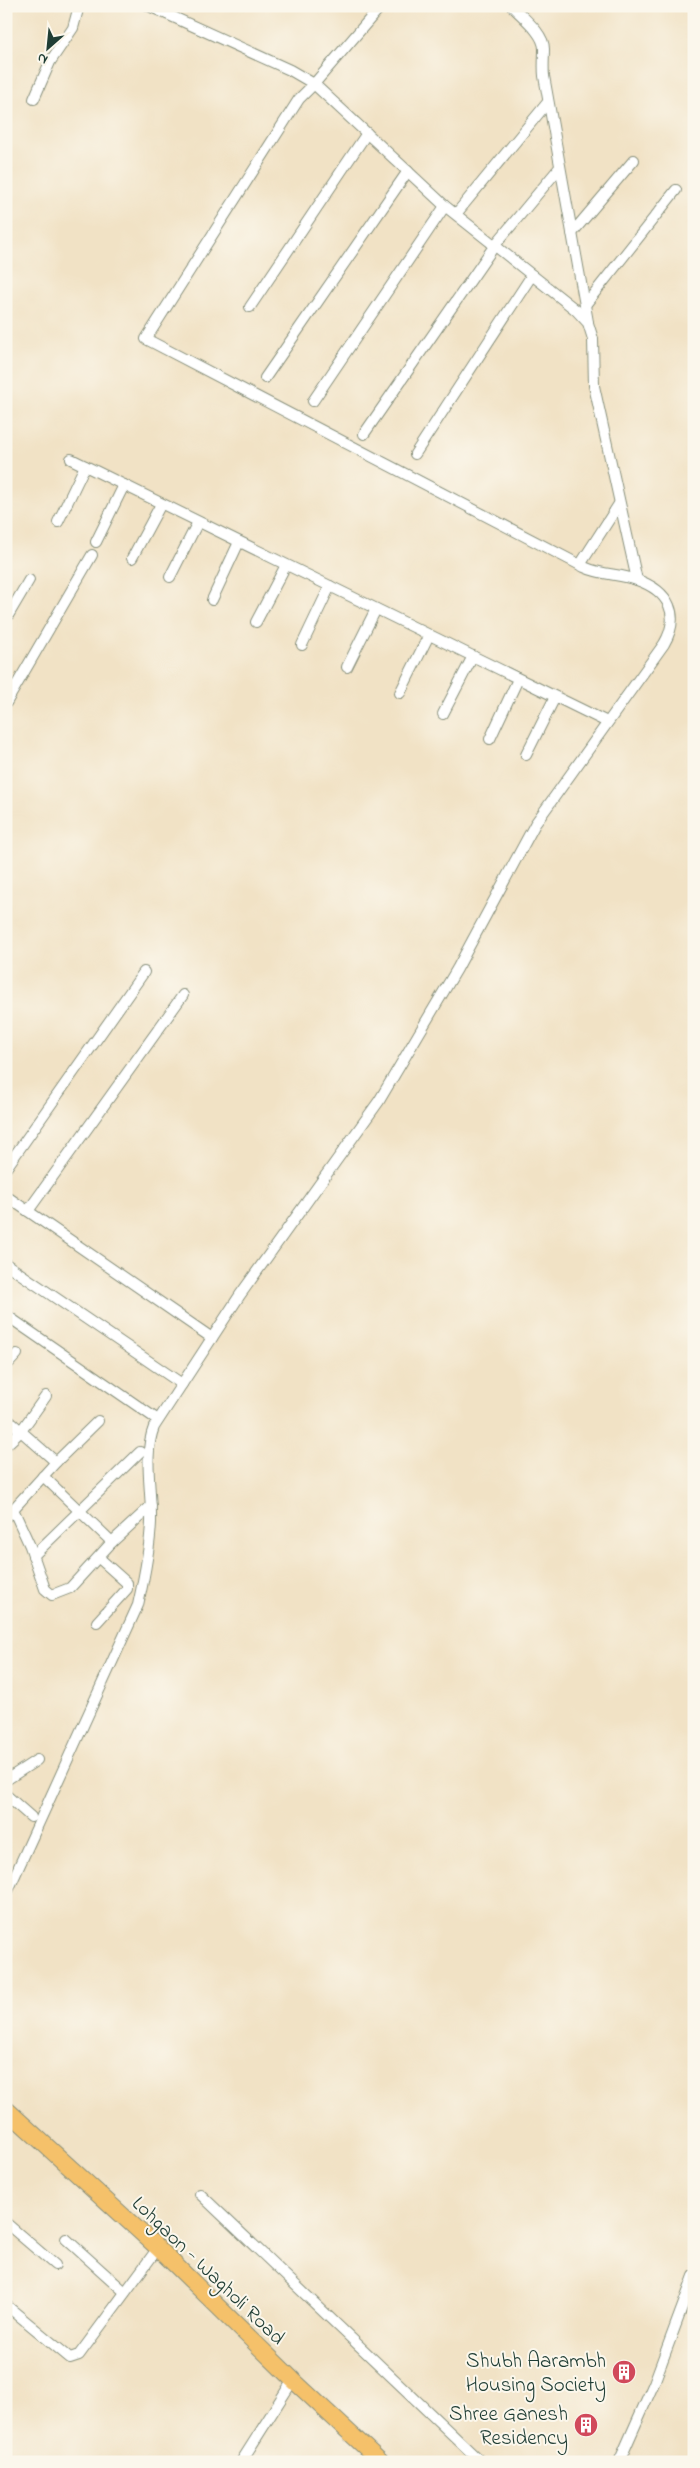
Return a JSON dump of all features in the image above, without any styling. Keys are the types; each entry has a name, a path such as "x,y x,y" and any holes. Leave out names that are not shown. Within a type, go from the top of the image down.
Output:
{"main road":[{"name":"Lohgaon - Wagholi Road","path":"6,2110 158,2248 380,2462"}],"street":[{"path":"34,99 50,62 73,28 79,6"},
{"path":"149,6 290,70 314,84 445,206 576,310 588,323"},
{"path":"6,1895 132,1622 147,1563 151,1506 150,1448 152,1434 158,1420 282,1235 379,1101 457,969 535,824 664,644 672,626 673,616 662,595 637,580 591,570 580,565 146,339 299,99 381,6"},
{"path":"512,6 540,36 544,48 542,60 548,102 588,323 593,339 594,386 637,580"},
{"path":"456,214 548,102"},
{"path":"250,307 367,133"},
{"path":"572,232 634,160"},
{"path":"364,434 495,245 560,167"},
{"path":"265,378 408,171"},
{"path":"585,305 676,190"},
{"path":"313,401 445,206"},
{"path":"415,454 532,275"},
{"path":"71,459 607,722"},
{"path":"58,522 85,466"},
{"path":"96,542 124,485"},
{"path":"132,558 161,504"},
{"path":"580,565 619,504"},
{"path":"170,577 198,522"},
{"path":"212,600 239,542"},
{"path":"6,703 92,555"},
{"path":"256,622 286,564"},
{"path":"6,619 29,580"},
{"path":"302,645 330,586"},
{"path":"347,667 376,609"},
{"path":"400,693 429,635"},
{"path":"443,714 472,656"},
{"path":"490,739 518,678"},
{"path":"526,755 555,697"},
{"path":"6,1168 144,972"},
{"path":"28,1211 182,995"},
{"path":"6,1196 212,1338"},
{"path":"6,1264 182,1384"},
{"path":"6,1315 158,1420"},
{"path":"6,1366 16,1354"},
{"path":"6,1446 21,1431 46,1396"},
{"path":"6,1418 56,1462"},
{"path":"98,1421 56,1462 10,1513 33,1556 45,1589 52,1595 70,1588 112,1542 151,1506"},
{"path":"33,1556 80,1512 119,1470 140,1452"},
{"path":"43,1476 112,1542"},
{"path":"97,1622 127,1589 127,1584 99,1558"},
{"path":"6,1780 37,1760"},
{"path":"6,1795 30,1817"},
{"path":"200,2194 477,2460"},
{"path":"6,2222 55,2265"},
{"path":"66,2238 125,2292"},
{"path":"6,2305 70,2358 75,2358 158,2248"},
{"path":"619,2462 654,2383 694,2276"},
{"path":"241,2462 293,2380"}],"place":[{"name":"Shubh Aarambh Housing Society","path":"624,2372"},
{"name":"Shree Ganesh Residency","path":"586,2425"}]}
